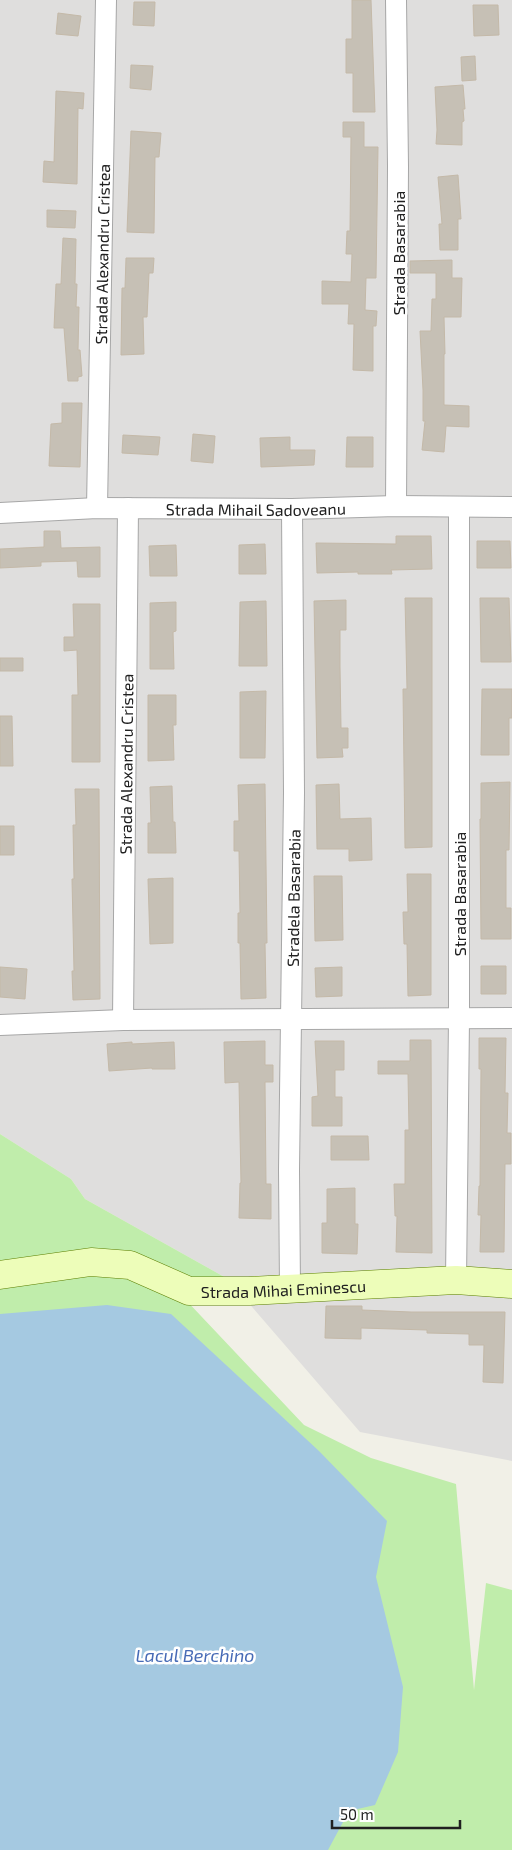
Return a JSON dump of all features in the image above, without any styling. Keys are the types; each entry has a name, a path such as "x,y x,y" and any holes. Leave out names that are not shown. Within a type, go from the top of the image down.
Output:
{"street":[{"name":"Strada Alexandru Cristea","path":"97,508 106,0"},
{"name":"Strada Basarabia","path":"396,0 398,166 396,506"},
{"name":"Strada Basarabia","path":"456,1280 459,1019 459,507"},
{"name":"Strada Mihail Sadoveanu","path":"0,513 97,508 512,507"},
{"name":"Strada Alexandru Cristea","path":"123,1020 128,508"},
{"name":"Stradela Basarabia","path":"290,1288 289,1170 294,794 292,509"},
{"path":"0,1025 123,1020 512,1018"},
{"name":"Strada Mihai Eminescu","path":"0,1275 91,1262 130,1265 189,1291 248,1291 456,1280 512,1284"}],"shaded area":[{"path":"0,0 512,0 512,1461 360,1432 228,1279 85,1199 71,1179 0,1134"}],"green space":[{"path":"0,1134 71,1179 85,1199 228,1279 188,1284 0,1263"},
{"name":"Lacul Berchino","path":"90,1272 130,1275 184,1298 304,1425 371,1458 456,1484 474,1690 486,1583 512,1590 512,1850 0,1850 0,1284"}],"water":[{"name":"Lacul Berchino","path":"107,1305 171,1314 319,1451 387,1521 376,1577 403,1687 398,1752 375,1805 349,1811 328,1850 0,1850 0,1314"}],"building":[{"path":"352,0 371,0 375,112 353,112 353,73 346,73 346,39 352,39"},
{"path":"134,2 155,2 154,26 133,25"},
{"path":"473,5 498,5 499,35 474,36"},
{"path":"58,13 81,16 78,36 56,34"},
{"path":"475,56 476,80 462,81 461,57"},
{"path":"131,65 153,66 151,90 130,88"},
{"path":"463,85 465,109 463,109 462,145 436,144 435,87"},
{"path":"56,91 84,93 83,109 78,108 77,184 43,182 44,161 54,162"},
{"path":"343,122 364,122 364,147 378,147 376,278 366,278 365,310 377,311 376,326 373,326 373,371 353,370 354,324 348,324 349,304 322,304 322,281 351,282 352,254 346,254 347,231 350,231 351,137 343,137"},
{"path":"131,131 161,133 159,157 155,157 154,233 127,232"},
{"path":"458,175 461,219 458,219 458,250 440,250 439,224 442,224 438,177"},
{"path":"47,210 76,211 75,228 47,227"},
{"path":"63,238 76,239 76,307 79,307 78,350 80,350 82,376 78,377 78,381 68,381 64,328 54,328 56,284 61,284"},
{"path":"126,258 154,258 153,273 149,273 147,317 143,317 144,354 121,355 122,288 125,288"},
{"path":"452,260 452,278 462,278 461,317 444,317 444,405 469,406 469,427 446,426 444,452 422,450 425,421 423,421 420,331 431,331 432,299 436,299 436,273 410,273 410,261"},
{"path":"62,403 82,403 80,467 49,466 51,424 62,423"},
{"path":"193,434 215,436 213,463 191,461"},
{"path":"123,435 160,437 158,455 122,453"},
{"path":"290,437 290,450 315,450 314,465 261,467 260,438"},
{"path":"347,437 373,437 373,467 346,467"},
{"path":"44,531 60,531 61,548 100,547 100,577 78,577 77,561 41,562 41,566 0,568 0,549 44,547"},
{"path":"396,536 431,536 432,569 391,570 392,574 358,574 358,572 317,573 316,543 396,544"},
{"path":"477,541 510,541 511,568 477,568"},
{"path":"265,544 266,574 239,574 239,545"},
{"path":"176,545 177,576 150,576 149,546"},
{"path":"405,598 432,598 432,847 405,848 403,689 407,689"},
{"path":"480,598 509,598 511,662 481,662"},
{"path":"346,600 346,630 340,630 340,667 341,728 348,728 348,748 342,748 343,757 317,758 314,601"},
{"path":"266,601 267,666 239,666 240,602"},
{"path":"176,602 176,631 173,632 174,669 150,669 150,603"},
{"path":"73,604 100,604 100,762 72,762 72,695 78,695 77,650 64,651 64,637 74,637"},
{"path":"0,658 23,658 23,671 0,671"},
{"path":"482,689 512,689 512,718 509,718 509,755 481,755"},
{"path":"266,691 265,758 240,758 240,692"},
{"path":"148,695 176,695 176,725 173,725 174,760 148,761"},
{"path":"0,716 12,716 13,766 0,766"},
{"path":"510,782 509,850 506,850 506,908 511,908 511,939 481,939 481,783"},
{"path":"265,784 266,998 241,999 240,943 238,943 238,913 240,913 239,851 234,851 234,821 239,821 238,785"},
{"path":"339,784 340,819 371,818 372,860 349,861 349,849 317,849 316,785"},
{"path":"172,786 176,853 148,853 148,823 151,823 150,787"},
{"path":"75,789 99,789 100,999 73,1000 72,879 74,879 73,825 76,825"},
{"path":"0,826 14,826 14,855 0,855"},
{"path":"407,874 431,874 431,995 408,996 407,944 404,944 403,912 408,912"},
{"path":"314,876 342,876 343,940 315,941"},
{"path":"173,878 173,943 150,944 148,879"},
{"path":"481,966 506,966 506,994 481,994"},
{"path":"0,967 27,969 25,999 0,997"},
{"path":"342,967 342,996 316,997 315,968"},
{"path":"479,1038 506,1038 505,1093 508,1093 507,1133 511,1133 511,1164 505,1164 504,1252 480,1252 481,1215 478,1215 481,1069 479,1069"},
{"path":"410,1040 431,1040 432,1253 396,1252 397,1216 395,1216 394,1184 405,1184 405,1130 409,1130 408,1074 378,1074 378,1061 410,1061"},
{"path":"265,1041 265,1065 273,1065 273,1082 265,1082 266,1184 271,1184 271,1219 239,1218 241,1183 239,1082 225,1083 224,1042"},
{"path":"315,1041 344,1041 344,1070 335,1070 335,1097 342,1097 342,1126 312,1126 312,1097 318,1096"},
{"path":"132,1042 132,1044 174,1042 175,1069 152,1068 109,1071 107,1044"},
{"path":"331,1136 368,1136 369,1160 331,1160"},
{"path":"355,1188 355,1224 358,1224 357,1254 322,1253 322,1223 327,1223 327,1189"},
{"path":"326,1306 362,1306 362,1310 411,1312 505,1312 503,1383 483,1382 484,1345 469,1345 469,1334 427,1333 427,1330 361,1328 361,1339 325,1338"}]}
